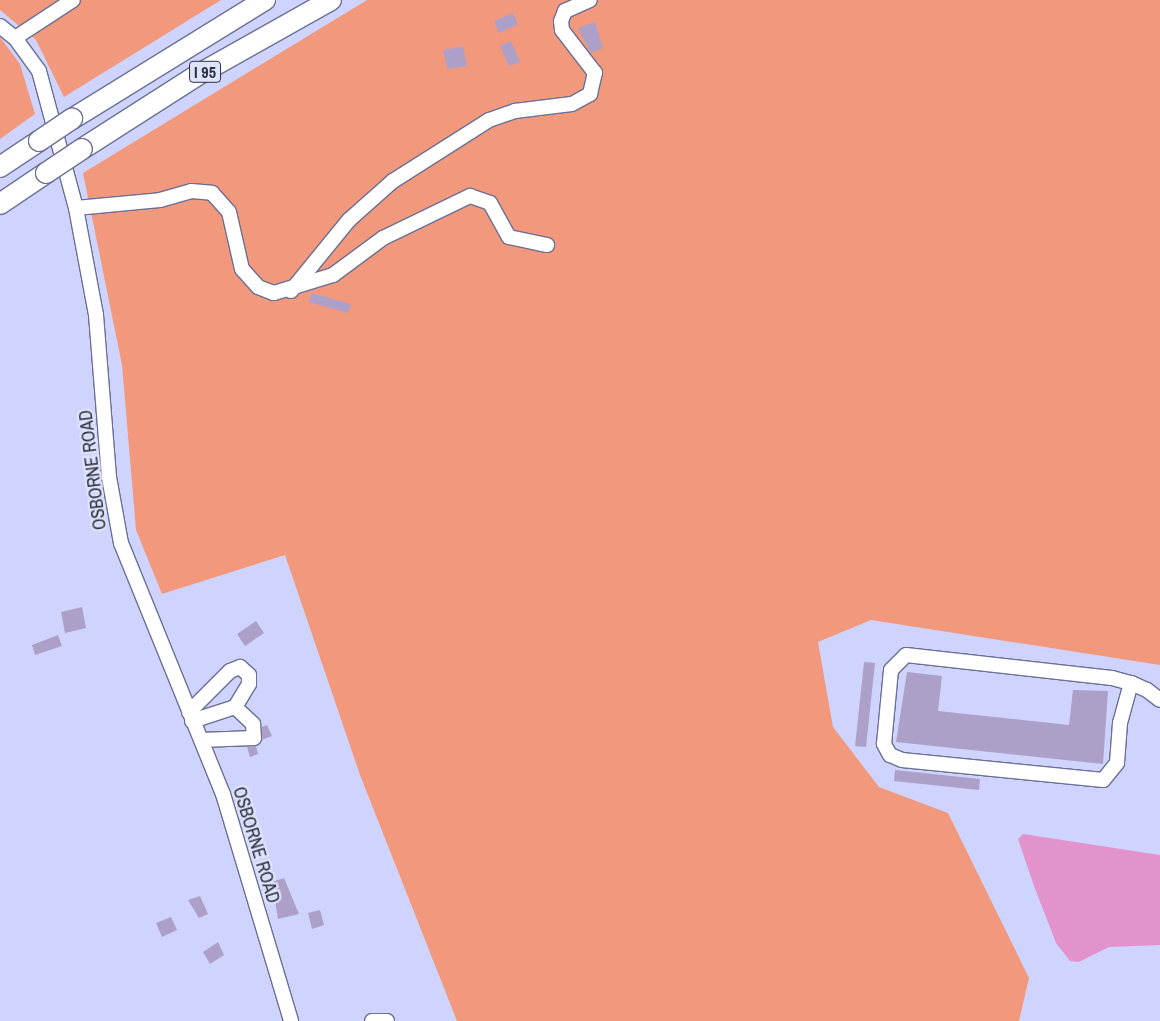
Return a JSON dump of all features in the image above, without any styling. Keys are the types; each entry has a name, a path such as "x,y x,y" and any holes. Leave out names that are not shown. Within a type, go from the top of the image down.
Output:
{"highway":[{"name":"I 95","path":"0,167 72,119 265,0"},
{"name":"I 95","path":"0,204 82,149 331,0"}],"street":[{"path":"15,38 73,0"},
{"path":"290,292 349,220 393,180 489,120 515,111 572,104 590,94 595,73 562,30 561,21 565,11 590,0"},
{"name":"OSBORNE ROAD","path":"0,26 15,38 39,72 76,208 96,315 109,477 121,543 223,794 291,1021"},
{"path":"76,208 160,200 191,191 212,193 228,212 238,261 249,279 267,292 290,292 333,275 383,238 470,196 490,203 510,237 547,245"},
{"path":"1131,683 1120,723 1117,763 1103,780 902,760 890,755 884,744 891,670 906,655 1131,683 1154,687 1160,700"},
{"path":"191,716 230,671 240,667 249,675 249,684 235,707"},
{"path":"191,716 235,707 249,715 254,738 200,740"},
{"path":"372,1021 387,1021"}],"shaded area":[{"path":"0,0 221,0 64,97 36,40 0,10"},
{"path":"367,0 1160,0 1160,665 871,620 818,642 833,727 879,787 948,813 1029,978 1019,1021 457,1021 360,775 285,555 162,594 136,530 122,365 83,173"},
{"path":"0,37 20,64 35,114 0,139"},
{"path":"1023,834 1160,855 1160,945 1109,947 1079,962 1070,961 1056,943 1034,886 1018,839"}],"building":[{"path":"513,13 518,24 499,33 494,21"},
{"path":"595,22 603,48 591,53 578,28"},
{"path":"511,41 520,62 509,66 500,46"},
{"path":"463,46 467,66 447,69 443,50"},
{"path":"312,293 351,304 348,313 309,302"},
{"path":"82,607 86,628 65,633 61,612"},
{"path":"256,621 264,633 245,646 237,634"},
{"path":"58,635 62,646 35,655 32,645"},
{"path":"864,662 875,663 866,747 855,746"},
{"path":"907,672 942,676 938,711 1069,725 1073,690 1108,691 1103,764 896,742"},
{"path":"267,725 272,736 262,740 262,727"},
{"path":"256,746 258,754 250,757 247,747"},
{"path":"895,770 980,779 979,790 894,781"},
{"path":"284,878 299,914 278,919 272,882"},
{"path":"200,896 208,914 199,918 188,900"},
{"path":"320,910 324,925 312,929 308,913"},
{"path":"171,917 177,930 162,937 156,923"},
{"path":"218,942 224,955 210,964 203,952"}]}
